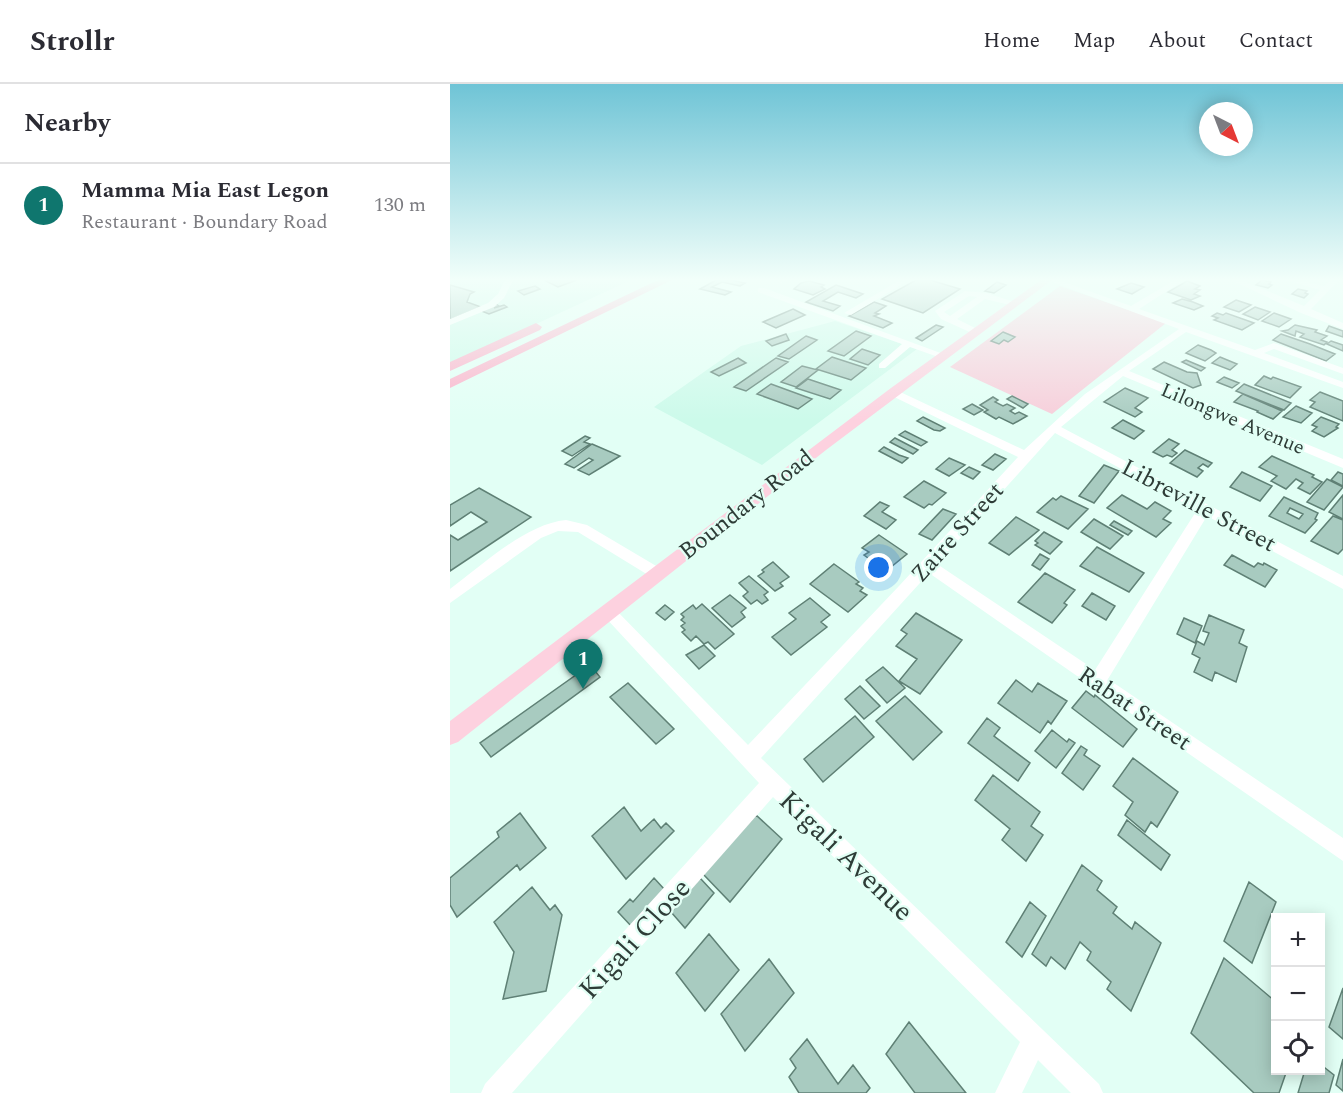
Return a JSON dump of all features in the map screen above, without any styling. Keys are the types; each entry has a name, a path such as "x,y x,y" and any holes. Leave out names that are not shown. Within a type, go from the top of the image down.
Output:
{"highway":[{"path":"450,367 534,327"},
{"path":"450,384 568,327"}],"main road":[{"name":"Boundary Road","path":"450,734 892,392 980,327"}],"street":[{"path":"865,327 941,355"},
{"path":"965,327 974,331"},
{"path":"1186,328 1343,385"},
{"name":"Zaire Street","path":"748,759 928,565 987,497 1076,407 1186,328"},
{"path":"882,366 909,343"},
{"path":"1256,353 1274,346 1343,371"},
{"path":"1318,376 1328,366"},
{"name":"Lilongwe Avenue","path":"1123,372 1343,464"},
{"path":"892,392 1027,456"},
{"name":"Libreville Street","path":"1055,428 1343,583"},
{"path":"1097,682 1205,508"},
{"path":"450,597 470,585 536,534 556,526 582,528 658,574"},
{"name":"Rabat Street","path":"928,565 1343,850"},
{"name":"Kigali Avenue","path":"609,612 748,759 1090,1093"},
{"name":"Kigali Close","path":"495,1093 773,782"},
{"path":"1008,1093 1035,1039"}],"shaded area":[{"path":"450,327 530,327 450,364"},
{"path":"812,327 853,327 917,349 762,465 654,407 741,346"},
{"path":"1004,327 1161,327 1052,414 950,367"}],"building":[{"path":"933,327 943,327 922,341 916,338"},
{"path":"1292,327 1304,327 1317,330 1315,332 1327,336 1321,340 1327,342 1324,345 1300,337 1304,334 1296,331 1295,336 1282,331"},
{"path":"1328,327 1332,327 1343,331 1343,337 1326,331"},
{"path":"856,331 871,336 844,356 828,351"},
{"path":"1003,332 1015,337 999,344 991,341"},
{"path":"786,334 789,340 772,346 766,341"},
{"path":"1281,334 1335,354 1326,361 1273,340"},
{"path":"806,336 817,340 789,359 778,356"},
{"path":"1331,341 1343,345 1343,351 1327,344"},
{"path":"1198,345 1216,353 1205,361 1186,353"},
{"path":"862,349 880,355 868,365 850,359"},
{"path":"832,357 866,368 851,380 816,369"},
{"path":"1220,357 1237,364 1230,370 1212,363"},
{"path":"738,358 746,363 719,376 711,372"},
{"path":"776,358 788,362 746,391 734,387"},
{"path":"1186,360 1205,368 1201,371 1182,362"},
{"path":"1164,362 1187,372 1197,373 1201,385 1193,388 1153,369"},
{"path":"802,366 818,370 796,387 781,382"},
{"path":"1264,376 1301,387 1290,398 1255,385"},
{"path":"1224,377 1239,383 1232,388 1217,382"},
{"path":"808,379 841,390 830,399 796,388"},
{"path":"771,384 812,399 798,409 757,394"},
{"path":"1244,384 1291,403 1284,410 1236,391"},
{"path":"1125,388 1148,398 1135,408 1142,412 1135,417 1104,402"},
{"path":"1320,392 1343,401 1343,421 1310,407 1315,402 1310,400"},
{"path":"1243,394 1282,411 1273,419 1234,402"},
{"path":"1012,396 1028,404 1023,408 1007,399"},
{"path":"993,397 998,400 995,402 1003,406 1007,404 1015,408 1010,411 1015,414 1019,412 1027,416 1013,424 999,417 996,419 984,412 988,410 980,405"},
{"path":"972,404 983,410 974,415 963,409"},
{"path":"1296,406 1312,413 1301,423 1283,417"},
{"path":"923,417 945,428 940,431 934,430 917,421"},
{"path":"1321,417 1339,424 1336,427 1338,428 1324,437 1312,431 1317,427 1312,425"},
{"path":"1123,420 1144,431 1134,439 1112,428"},
{"path":"905,431 927,442 921,446 899,435"},
{"path":"585,436 590,438 584,442 590,444 572,456 562,451"},
{"path":"895,438 918,450 913,454 890,442"},
{"path":"1169,439 1179,444 1172,450 1177,453 1172,457 1167,455 1163,457 1153,452"},
{"path":"592,444 620,456 589,475 578,470 593,460 589,458 574,468 565,464"},
{"path":"884,447 908,458 902,463 879,451"},
{"path":"1185,450 1212,463 1208,467 1203,464 1198,468 1203,471 1197,477 1170,463"},
{"path":"995,454 1006,459 993,470 982,465"},
{"path":"1272,456 1314,475 1312,477 1322,482 1310,494 1298,488 1303,483 1296,479 1286,489 1271,481 1277,476 1259,467"},
{"path":"949,458 965,465 949,476 936,469"},
{"path":"1104,465 1119,471 1094,503 1079,496"},
{"path":"969,467 980,472 973,479 961,473"},
{"path":"1242,472 1272,486 1260,501 1230,487"},
{"path":"1338,472 1343,474 1343,486 1331,480"},
{"path":"1327,479 1343,487 1324,510 1307,502"},
{"path":"924,481 946,493 932,505 929,504 924,508 904,497"},
{"path":"479,488 531,517 450,571 450,535 458,540 487,522 471,512 450,526 450,505"},
{"path":"1122,495 1147,509 1155,502 1171,511 1163,519 1171,523 1156,537 1107,508"},
{"path":"1343,495 1343,519 1329,512"},
{"path":"1061,496 1088,509 1068,529 1037,512 1053,498 1056,500"},
{"path":"1284,497 1318,513 1315,519 1317,520 1305,533 1269,516","holes":["1290,508 1303,514 1299,519 1287,513"]},
{"path":"880,502 889,506 882,512 896,520 886,529 864,516"},
{"path":"943,509 956,514 932,540 919,534"},
{"path":"1333,516 1343,520 1343,549 1338,554 1311,541"},
{"path":"1016,517 1039,530 1009,555 989,543"},
{"path":"1094,519 1123,536 1110,549 1081,532"},
{"path":"1114,521 1132,531 1128,535 1110,525"},
{"path":"1044,532 1062,542 1050,554 1035,545 1038,543 1035,541"},
{"path":"879,535 907,554 886,571 864,555 869,552 862,548"},
{"path":"1097,547 1144,573 1129,592 1080,566"},
{"path":"1040,554 1049,559 1040,570 1032,565"},
{"path":"1232,555 1254,567 1258,563 1263,565 1264,563 1277,570 1265,587 1224,565"},
{"path":"773,562 789,577 780,583 783,586 775,591 758,576"},
{"path":"834,564 859,582 856,584 863,588 860,591 867,595 848,612 810,584"},
{"path":"1045,573 1075,590 1064,603 1067,605 1052,623 1018,602"},
{"path":"749,576 768,592 764,595 768,600 762,604 757,600 751,604 743,596 748,592 739,583"},
{"path":"1092,593 1115,606 1106,620 1082,606"},
{"path":"730,595 746,608 741,612 745,617 732,627 712,608"},
{"path":"810,598 830,615 821,622 827,627 791,655 772,637 796,619 789,613"},
{"path":"702,604 734,634 715,649 708,642 704,644 696,636 691,641 682,632 685,630 681,626 685,623 681,620 684,617 681,614 693,605 696,609"},
{"path":"665,605 674,612 665,620 656,613"},
{"path":"916,613 962,640 920,694 899,681 917,659 896,646 907,634 901,630"},
{"path":"1209,615 1244,630 1239,643 1247,647 1236,682 1215,672 1212,681 1194,672 1200,658 1192,654 1197,641 1204,645 1209,633 1203,631"},
{"path":"1184,618 1202,626 1195,643 1177,634"},
{"path":"704,645 715,656 699,669 686,655"},
{"path":"590,665 600,677 491,757 480,743"},
{"path":"883,667 905,688 887,703 866,680"},
{"path":"1016,680 1032,692 1038,683 1067,701 1051,724 1048,721 1040,733 998,703"},
{"path":"628,683 674,729 656,744 610,697"},
{"path":"860,686 880,706 864,719 845,699"},
{"path":"1086,691 1094,697 1095,695 1137,729 1123,747 1072,708"},
{"path":"905,696 942,732 913,760 876,721"},
{"path":"855,716 874,737 823,782 804,759"},
{"path":"987,718 1000,728 994,736 1030,763 1018,781 968,743"},
{"path":"1052,730 1067,742 1069,739 1075,743 1056,768 1035,751"},
{"path":"1081,746 1087,750 1084,755 1100,766 1083,790 1062,773"},
{"path":"1133,758 1178,792 1157,827 1151,822 1145,832 1125,815 1133,802 1113,786"},
{"path":"993,775 1040,812 1031,826 1043,835 1026,861 1002,840 1010,829 975,800"},
{"path":"624,807 641,831 654,819 661,828 666,823 674,831 626,879 592,836"},
{"path":"520,813 546,848 520,870 517,865 457,917 450,905 450,878 499,837 497,832"},
{"path":"756,815 782,839 730,902 703,874"},
{"path":"1127,820 1170,855 1161,870 1118,835"},
{"path":"1082,865 1102,881 1097,890 1117,907 1113,913 1132,929 1135,922 1161,943 1131,1011 1107,989 1111,982 1087,960 1091,952 1080,942 1065,969 1051,957 1046,966 1032,954"},
{"path":"654,878 665,890 632,927 618,912 630,899 633,902"},
{"path":"700,878 714,893 685,928 671,912"},
{"path":"1249,882 1276,902 1252,963 1224,941"},
{"path":"532,887 550,910 555,905 562,915 546,991 503,999 514,952 494,922"},
{"path":"1030,902 1046,916 1022,957 1006,942"},
{"path":"709,934 739,970 705,1011 676,973"},
{"path":"1224,958 1271,998 1271,1075 1285,1075 1279,1093 1254,1093 1191,1033"},
{"path":"769,959 794,993 745,1051 721,1014"},
{"path":"1343,988 1343,1039 1329,1027"},
{"path":"909,1022 966,1093 915,1093 886,1054"},
{"path":"807,1039 838,1084 853,1065 870,1088 866,1093 799,1093 789,1077 796,1068 790,1059"},
{"path":"1343,1059 1343,1091 1336,1085"},
{"path":"1325,1068 1334,1075 1329,1093 1298,1093 1303,1075 1325,1075"}],"place":[{"name":"Mamma Mia East Legon","path":"583,689"}]}
